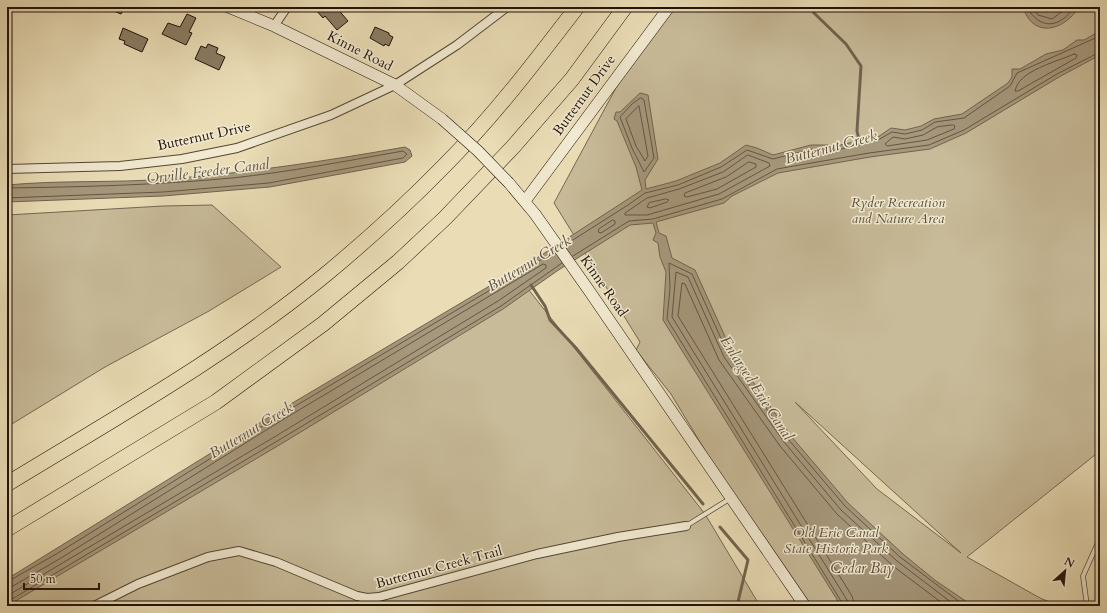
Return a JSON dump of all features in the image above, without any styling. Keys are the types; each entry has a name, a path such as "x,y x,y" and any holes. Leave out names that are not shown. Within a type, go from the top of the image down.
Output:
{"highway":[{"path":"7,484 186,376 257,326 324,275 386,221 444,166 532,66 578,7"},
{"path":"7,529 216,402 323,324 398,262 446,218 513,147 572,79 625,7"}],"street":[{"name":"Kinne Road","path":"228,7 274,26 395,85 442,119 509,183 535,214 590,292 805,606"},
{"path":"274,26 287,7"},
{"name":"Butternut Drive","path":"7,169 120,166 182,159 230,149 331,115 395,85 457,45 507,7"},
{"name":"Butternut Drive","path":"525,201 669,7"},
{"name":"Butternut Creek Trail","path":"94,606 138,584 208,557 239,551 276,562 357,596 367,598 379,597 537,554 618,537 686,526"}],"lane":[{"path":"686,526 731,498"},
{"path":"1087,606 1083,576 1100,538"}],"green space":[{"name":"Ryder Recreation and Nature Area","path":"669,7 1100,7 1100,451 967,557 1040,598 1059,606 799,606 671,394 636,350 640,342 554,203 638,47","holes":["795,402 961,553 877,489"]},
{"path":"212,205 281,267 209,311 105,367 7,427 7,215 163,206"},
{"path":"521,280 705,514 760,606 7,606"}],"water":[{"path":"1023,7 1079,7 1065,22 1049,28 1034,24 1028,17"},
{"path":"1100,31 1100,55 1059,77 966,133 930,149 870,157 778,173 732,196 724,203 656,222 659,233 666,236 672,258 695,270 732,352 791,436 848,503 903,554 936,581 973,606 841,606 663,320 666,272 660,257 658,243 653,240 656,233 653,223 630,225 557,271 503,309 281,444 7,606 7,579 279,411 540,256 642,190 636,167 617,121 614,119 616,112 620,112 640,93 648,95 658,159 645,180 646,189 676,181 720,163 746,145 773,155 811,145 840,145 878,137 891,128 905,130 921,126 934,119 962,114 1008,83 1012,77 1012,69 1020,69 1046,54 1063,50 1077,40 1084,40"},
{"path":"405,147 410,150 412,156 405,162 270,187 163,196 7,202 7,185 168,179 286,166"}],"building":[{"path":"105,7 125,7 121,14"},
{"path":"317,7 336,7 348,21 337,30 325,16 323,18 315,9"},
{"path":"187,14 196,18 189,32 192,33 186,45 162,34 168,23 180,27"},
{"path":"375,27 389,33 389,35 393,37 389,46 385,44 384,46 370,38"},
{"path":"123,28 148,39 142,52 124,44 125,41 119,39"},
{"path":"208,44 218,48 216,53 225,57 219,70 195,59 201,46 206,48"}],"waterway":[{"name":"Butternut Creek","path":"811,7 814,13 846,44 861,66 857,131 860,144"},
{"path":"531,285 545,306 550,320 576,348 703,504"},
{"path":"720,527 748,560 737,606"}],"water label":[{"name":"Orville Feeder Canal","path":"208,171"},
{"name":"Enlarged Erie Canal","path":"757,388"},
{"name":"Cedar Bay","path":"862,568"}],"park label":[{"name":"Old Erie Canal State Historic Park","path":"836,540"}]}
